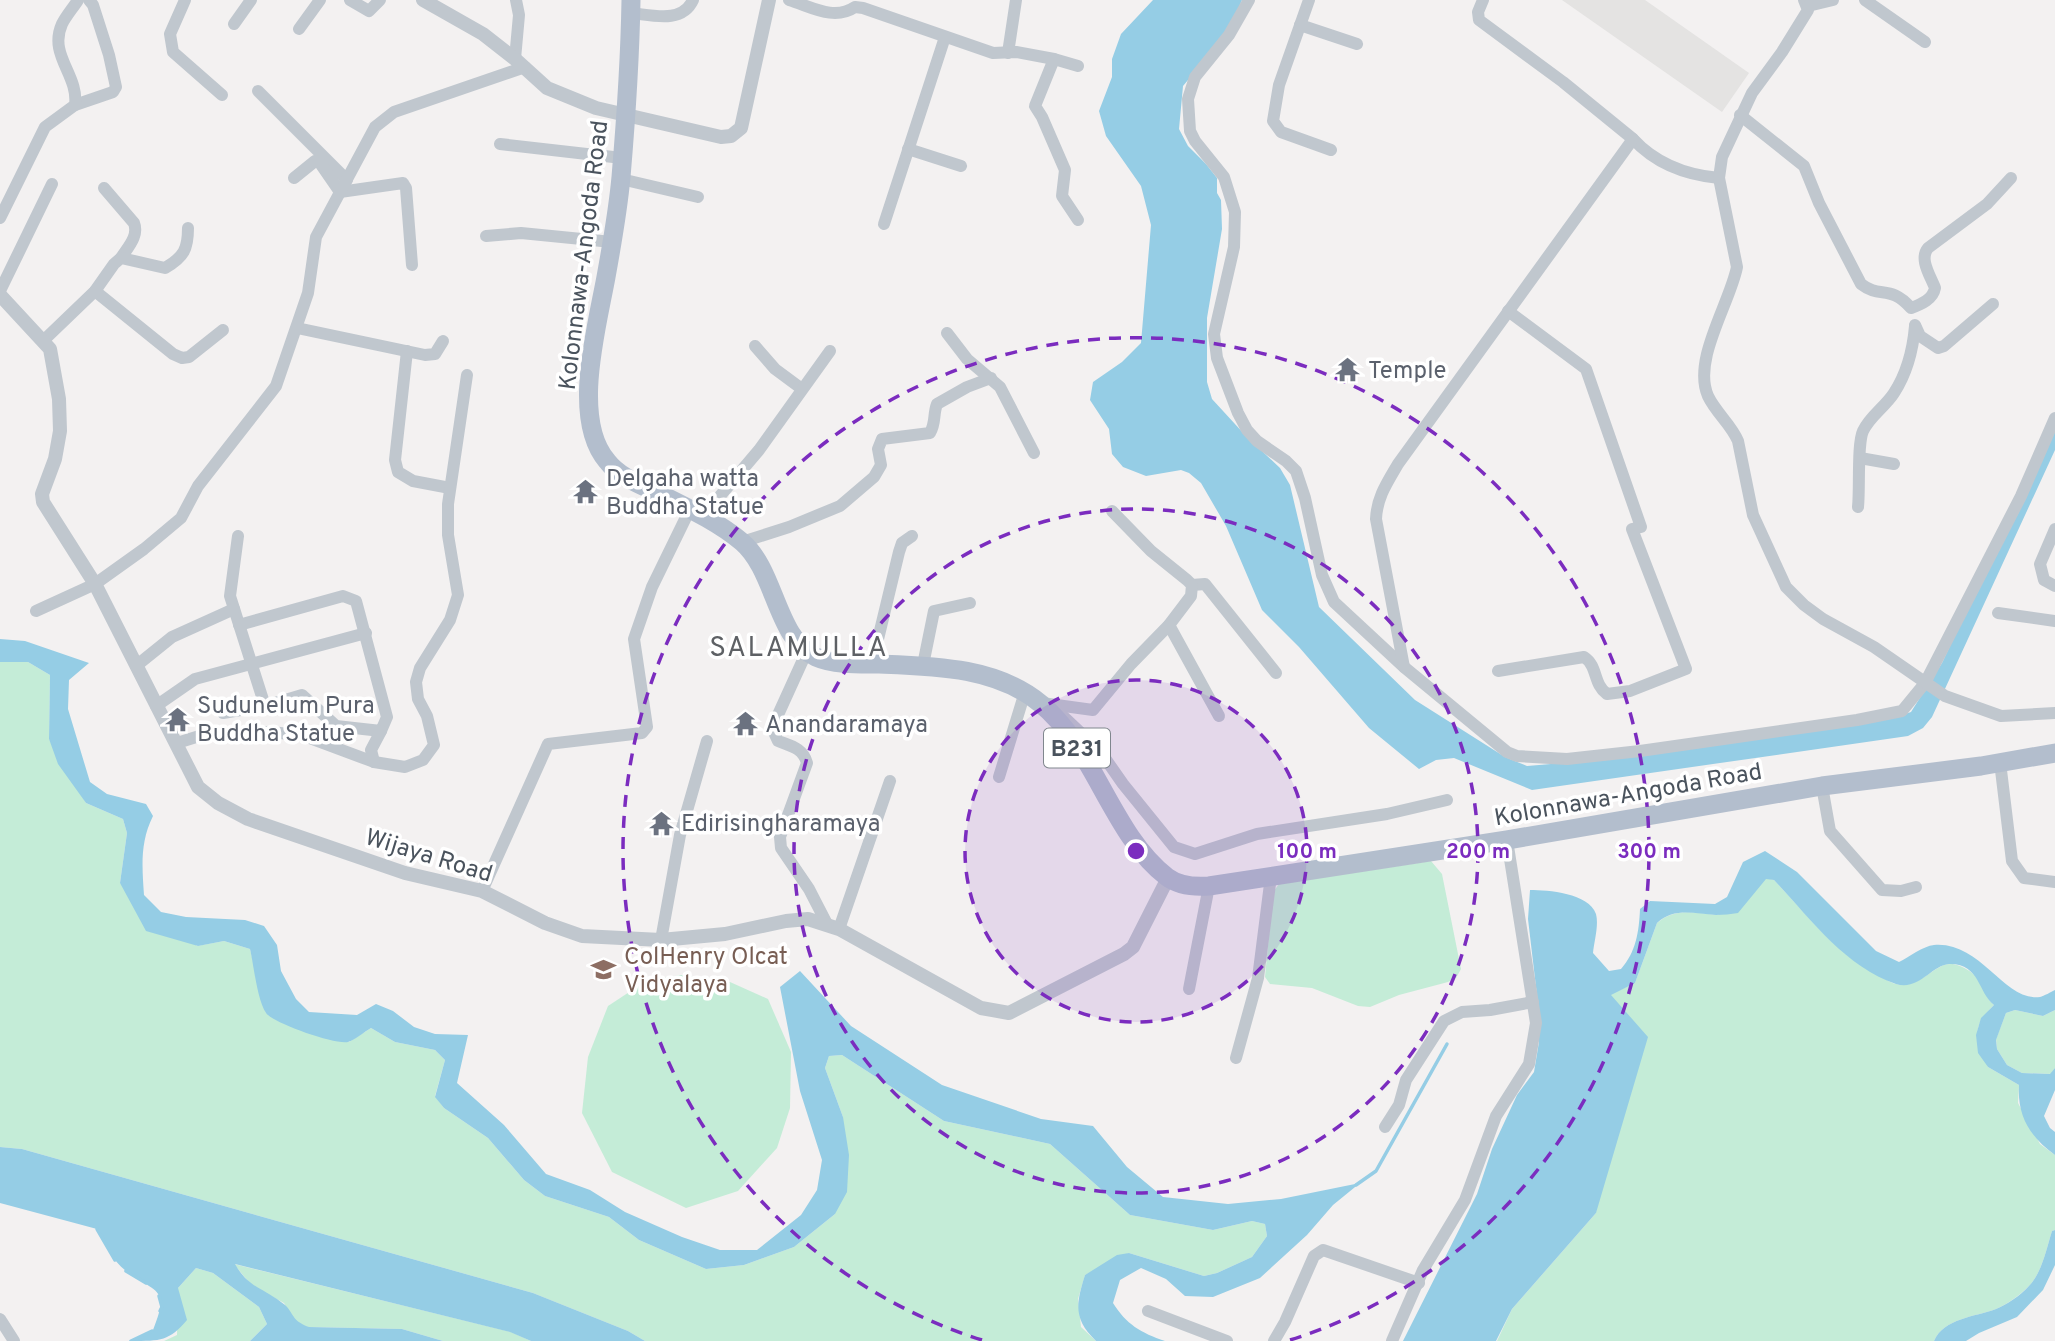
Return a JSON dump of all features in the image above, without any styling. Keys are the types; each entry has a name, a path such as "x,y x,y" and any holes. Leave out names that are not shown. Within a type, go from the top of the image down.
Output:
{"main road":[{"name":"Kolonnawa-Angoda Road","path":"631,6 621,179 589,368 589,397 595,442 609,465 625,477 697,512 742,542 760,562 784,620 807,651"},
{"name":"B231","path":"807,651 823,660 923,665 984,676 1038,700 1059,719 1130,833 1147,857 1168,878"},
{"name":"Kolonnawa-Angoda Road","path":"1168,878 1194,887 1209,886 1507,840 1822,786 2055,753"}],"street":[{"path":"75,105 75,85 61,61 58,43 62,25 78,0"},
{"path":"0,219 45,127 75,105 113,92 116,87 109,55 89,0"},
{"path":"185,0 170,34 173,52 222,95"},
{"path":"234,23 251,0"},
{"path":"299,29 320,0"},
{"path":"350,0 369,11 380,0"},
{"path":"422,0 483,34 547,88 596,108 721,137 731,136 741,128 769,0"},
{"path":"516,0 520,63"},
{"path":"631,6 669,16 682,14 690,8 693,0"},
{"path":"789,0 835,15 855,7 863,8 993,53 1054,59 1078,66"},
{"path":"1008,53 1016,0"},
{"path":"1249,0 1229,35 1195,77 1188,99 1190,131 1224,177 1235,212 1234,247 1214,334 1214,348 1247,430 1296,471 1305,498 1322,575 1334,602 1404,667 1507,752 1517,756 1567,760 1891,714 1908,706 1925,683 2021,496 2055,418"},
{"path":"1309,0 1279,85 1273,121 1281,132 1331,150"},
{"path":"1483,0 1478,12 1479,20 1563,82 1642,149 1673,169 1719,178"},
{"path":"1833,0 1806,3 1808,10 1752,93 1721,157 1719,178 1737,267 1734,282 1712,334 1704,379 1707,394 1738,441 1753,515 1766,548 1786,587 1804,605 1823,619 1874,647 1945,696 2001,716 2055,713"},
{"path":"1865,0 1925,42"},
{"path":"1300,25 1357,44"},
{"path":"884,223 945,37"},
{"path":"1054,59 1035,106 1065,170 1062,196 1078,220"},
{"path":"36,611 94,584 144,549 181,518 198,486 276,386 308,293 316,237 375,127 394,112 520,63"},
{"path":"258,91 344,186"},
{"path":"1740,115 1804,166 1819,203 1861,284 1869,290 1901,296 1912,308 1915,326 1913,345 1905,370 1894,394 1870,419 1862,433 1859,448 1858,507"},
{"path":"1404,667 1376,519 1380,494 1398,464 1633,139"},
{"path":"500,144 622,158"},
{"path":"908,149 961,166"},
{"path":"294,178 315,161 344,186 403,183 407,188 412,265"},
{"path":"1912,308 1931,297 1935,288 1924,253 1987,204 2011,178"},
{"path":"621,179 698,197"},
{"path":"0,293 52,184"},
{"path":"44,340 95,291 135,235 134,223 104,188"},
{"path":"121,258 165,268 177,261 188,246 188,228"},
{"path":"486,236 521,233 612,242"},
{"path":"95,291 173,354 182,358 189,357 223,330"},
{"name":"Wijaya Road","path":"0,293 50,349 59,399 60,432 55,459 42,494 43,502 94,584 198,787 218,803 248,818 405,873 482,891 545,923 582,936 661,940 725,934 808,919 833,927 981,1008 1009,1013 1133,947 1168,878"},
{"path":"1915,326 1920,335 1938,348 1944,346 1993,304"},
{"path":"1498,671 1584,657 1592,662 1600,689 1607,694 1630,691 1686,669 1632,529 1641,527 1586,369 1508,311"},
{"path":"297,328 407,351 435,354 443,341"},
{"path":"947,333 967,359 991,378 1011,405 1034,453"},
{"path":"755,345 775,369 802,389"},
{"path":"407,351 395,460 398,472 414,481 450,488"},
{"path":"482,891 548,744 642,733 647,727 634,639 652,587 697,512 759,450 830,351"},
{"path":"177,743 209,733 272,732 304,736 374,762 405,766 423,760 435,745 427,716 418,699 416,682 420,668 450,620 458,595 447,535 450,488 467,375"},
{"path":"742,542 841,506 874,477 881,465 878,449 882,439 930,433 935,425 933,414 937,404 967,387 991,378"},
{"path":"1860,458 1894,464"},
{"path":"1112,511 1151,551 1192,585 1205,584 1276,673"},
{"path":"2055,529 2040,564 2044,580 2055,586"},
{"path":"238,536 230,596 265,706"},
{"path":"872,664 899,552 902,544 912,536"},
{"path":"1038,700 1093,710 1131,664 1169,625 1191,596 1192,585"},
{"path":"239,625 343,596 356,601 387,717 371,750 374,762"},
{"path":"923,665 933,611 970,603"},
{"path":"136,667 172,637 234,609"},
{"path":"1998,612 2055,621"},
{"path":"1169,625 1219,716"},
{"path":"156,706 195,679 366,633"},
{"path":"807,651 772,728 778,741 805,754 807,763 783,827 781,848 833,927"},
{"path":"222,713 265,706 302,695 337,726 381,731"},
{"path":"999,778 1038,700"},
{"path":"1038,700 1100,751 1174,847 1195,854 1257,834 1387,814 1447,800"},
{"path":"661,940 680,835 707,741"},
{"path":"2000,762 2012,861 2024,878 2055,883"},
{"path":"833,927 890,781"},
{"path":"1822,786 1830,831 1882,890 1901,891 1916,887"},
{"path":"1392,1341 1423,1270 1465,1200 1496,1116 1529,1064 1536,1023 1507,840"},
{"path":"1236,1058 1258,978 1271,876"},
{"path":"1189,989 1209,886"},
{"path":"1385,1127 1399,1105 1406,1080 1444,1021 1462,1012 1533,1002"},
{"path":"1274,1341 1314,1256 1323,1250 1419,1283"},
{"path":"1148,1311 1227,1341"},
{"path":"0,1319 14,1341"}],"shaded area":[{"path":"1562,0 1645,0 1749,73 1722,112"}],"green space":[{"path":"0,662 28,662 50,675 49,739 86,803 123,819 127,833 120,883 197,946 224,941 250,949 266,1013 349,1042 371,1028 395,1042 435,1050 445,1060 435,1096 444,1108 488,1138 524,1180 545,1196 609,1217 639,1240 706,1269 744,1265 794,1247 835,1214 843,1117 825,1068 829,1056 842,1055 944,1121 1050,1144 1130,1215 1213,1230 1252,1221 1265,1224 1267,1236 1252,1257 1204,1276 1129,1253 1085,1275 1078,1299 1081,1327 1096,1341 645,1341 628,1331 533,1293 22,1149 0,1147"},
{"path":"1431,861 1442,874 1461,969 1456,978 1399,995 1370,1007 1358,1006 1312,988 1270,984 1265,977 1273,892 1279,884"},
{"path":"1766,878 1774,880 1823,933 1850,957 1890,982 1910,984 1944,965 1954,964 1965,968 1981,982 1994,1005 1978,1028 1978,1041 1988,1067 2019,1085 2018,1103 2040,1144 2055,1155 2055,1230 2052,1231 2037,1275 2028,1287 2008,1302 1996,1309 1952,1323 1939,1333 1934,1341 1497,1341 1512,1309 1596,1213 1611,994 1635,983 1657,923 1678,913 1718,915"},
{"path":"681,975 730,982 768,999 791,1052 790,1108 777,1148 738,1191 686,1208 612,1172 582,1113 588,1057 608,1006 646,981"},
{"path":"2015,1010 2043,1016 2055,1010 2055,1068 2051,1074 2022,1073 2007,1065 1997,1049 1996,1039 2006,1013"},
{"path":"234,1264 511,1332 531,1341 443,1341 402,1329 308,1327 296,1323 284,1303 251,1285"},
{"path":"196,1268 213,1273 259,1307 267,1324 250,1341 164,1341 177,1335 178,1288"}],"water":[{"path":"1153,0 1242,0 1228,32 1183,86 1179,129 1188,146 1217,178 1217,193 1221,200 1222,229 1207,318 1207,382 1212,399 1280,468 1290,485 1319,607 1415,700 1505,757 1527,766 1599,760 1890,719 1911,712 1942,663 2055,423 2055,450 1932,717 1923,728 1908,736 1532,790 1454,758 1436,760 1419,769 1369,728 1299,647 1262,610 1226,526 1201,483 1181,470 1146,476 1123,467 1112,454 1109,429 1090,400 1093,382 1122,362 1141,343 1151,225 1141,186 1106,136 1099,111 1112,77 1112,59 1121,34"},
{"path":"0,639 25,641 89,663 69,680 68,709 90,782 107,794 146,804 153,816 144,845 144,895 161,912 186,917 245,920 264,926 277,945 281,971 296,999 309,1012 357,1015 376,1004 393,1011 414,1027 435,1034 468,1035 457,1083 504,1125 546,1174 590,1190 625,1212 682,1237 720,1250 757,1250 801,1215 817,1190 822,1160 800,1091 780,987 800,971 851,1026 942,1085 1041,1119 1093,1126 1127,1167 1163,1197 1228,1204 1281,1199 1360,1183 1333,1205 1307,1235 1260,1278 1213,1297 1185,1296 1166,1279 1141,1268 1120,1280 1113,1303 1123,1317 1149,1335 1165,1341 1096,1341 1083,1325 1078,1311 1085,1275 1117,1255 1129,1253 1204,1276 1217,1273 1252,1257 1267,1236 1265,1224 1252,1221 1213,1230 1130,1215 1050,1144 944,1121 842,1055 829,1056 825,1068 843,1117 849,1155 847,1192 835,1214 794,1247 744,1265 706,1269 639,1240 609,1217 545,1196 524,1180 488,1138 444,1108 435,1097 445,1060 435,1050 395,1042 371,1028 351,1041 341,1042 292,1027 266,1013 258,991 250,949 224,941 198,946 146,931 120,883 127,833 123,819 86,803 58,764 49,739 50,675 28,662 0,662"},
{"path":"1765,851 1797,872 1876,951 1899,962 1930,946 1951,946 1979,961 2003,982 2027,996 2040,997 2055,990 2055,1010 2043,1016 2015,1010 2006,1013 1996,1040 1997,1049 2007,1065 2022,1073 2050,1074 2055,1068 2055,1090 2044,1116 2055,1132 2055,1155 2039,1141 2027,1125 2020,1106 2019,1085 1988,1067 1978,1053 1976,1035 1981,1018 1994,1005 1973,973 1959,965 1943,965 1918,981 1904,985 1878,976 1844,953 1774,880 1766,879 1738,913 1678,913 1657,923 1635,983 1611,995 1648,1037 1596,1213 1512,1309 1496,1341 1403,1341 1477,1194 1492,1149 1517,1095 1534,1072 1539,1042 1538,1004 1528,919 1530,890 1567,894 1592,907 1597,923 1593,953 1609,971 1621,969 1630,956 1638,934 1640,909 1650,901 1715,904 1727,897 1743,862"},
{"path":"0,1147 22,1149 533,1293 628,1331 645,1341 531,1341 510,1332 235,1264 250,1282 281,1302 298,1321 309,1327 402,1329 443,1341 250,1341 267,1324 259,1307 213,1273 196,1268 178,1288 187,1320 164,1338 131,1341 153,1330 160,1306 158,1293 121,1267 109,1252 97,1229 0,1203"},
{"path":"2055,1230 2055,1265 2043,1290 2017,1317 1966,1341 1934,1341 1945,1327 1952,1323 2000,1307 2025,1290 2037,1275 2052,1231"}],"waterway":[{"path":"1356,1185 1376,1171 1447,1044"},
{"path":"97,1229 115,1260"},
{"path":"126,1271 146,1283"},
{"path":"159,1296 162,1307 160,1311"},
{"path":"131,1341 152,1331"}],"place":[{"name":"Temple","path":"1348,370"},
{"name":"Delgaha watta Buddha Statue","path":"586,492"},
{"name":"Sudunelum Pura Buddha Statue","path":"177,719"},
{"name":"Anandaramaya","path":"745,724"},
{"name":"Edirisingharamaya","path":"661,823"},
{"name":"ColHenry Olcat Vidyalaya","path":"604,970"}],"district":[{"name":"SALAMULLA","path":"799,646"}]}
